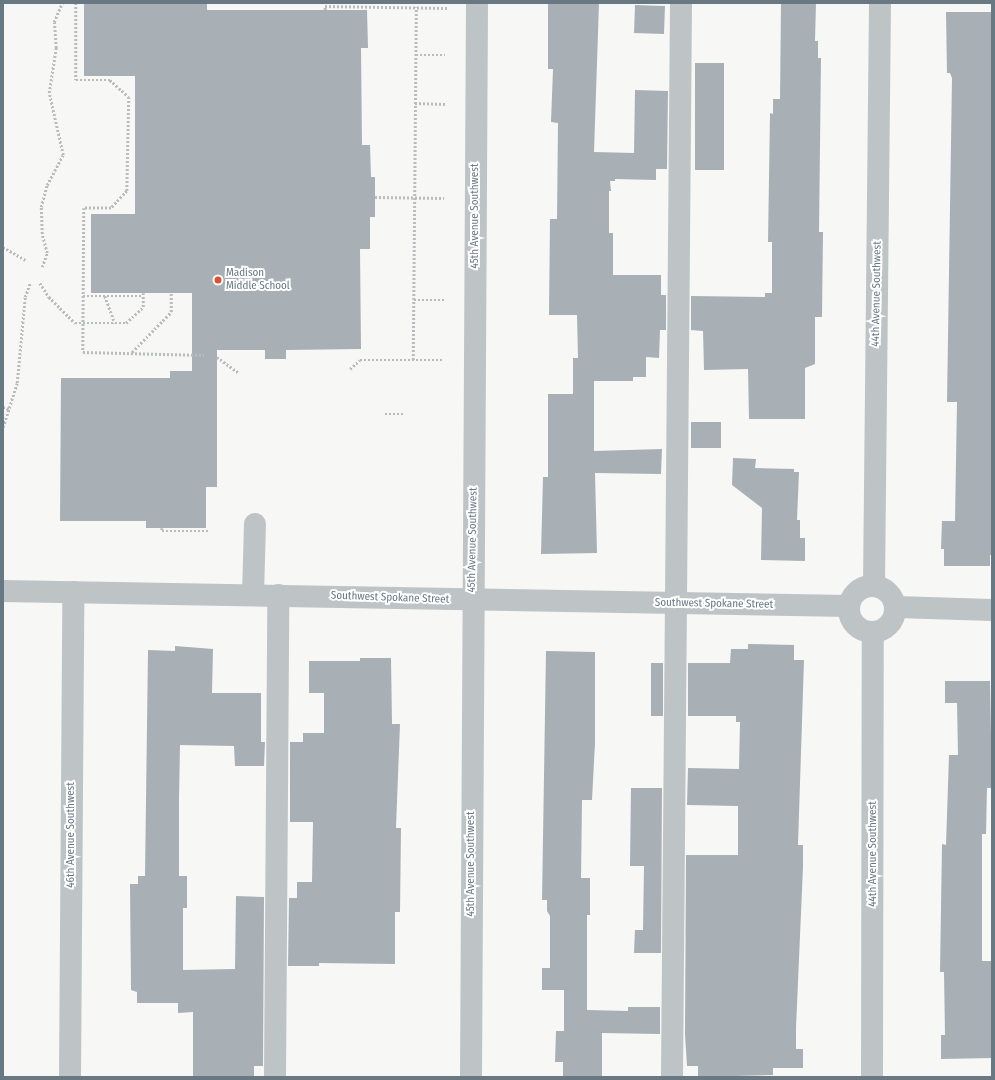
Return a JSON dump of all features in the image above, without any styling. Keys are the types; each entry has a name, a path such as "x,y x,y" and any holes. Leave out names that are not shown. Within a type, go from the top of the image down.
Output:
{"street":[{"name":"45th Avenue Southwest","path":"470,1077 477,3"},
{"path":"672,1077 674,603 681,3"},
{"name":"44th Avenue Southwest","path":"874,585 880,3"},
{"path":"253,595 254,524"},
{"path":"874,585 885,589 891,594 896,607 889,624 884,629 873,632 856,626 852,620 849,606 855,592 862,588 874,585"},
{"name":"Southwest Spokane Street","path":"3,591 849,606"},
{"name":"46th Avenue Southwest","path":"70,1077 72,592"},
{"path":"275,1077 278,595"},
{"path":"896,607 992,610"},
{"name":"44th Avenue Southwest","path":"872,1077 873,632"}],"path":[{"path":"42,267 47,253 42,234 41,207 47,185 63,154 49,93 56,48 54,22 62,3"},
{"path":"76,3 76,80 110,80 129,97 127,191 111,208 84,208 83,352 132,352 204,355"},
{"path":"325,10 325,6 447,8"},
{"path":"413,360 416,7"},
{"path":"416,55 445,55"},
{"path":"415,103 445,104"},
{"path":"375,197 444,198"},
{"path":"3,247 28,261"},
{"path":"3,427 17,383 24,297 30,283"},
{"path":"40,283 49,297 75,323 126,323 143,307 143,292"},
{"path":"132,352 171,312 171,292"},
{"path":"83,296 143,296"},
{"path":"105,296 115,323"},
{"path":"414,300 444,300"},
{"path":"217,357 238,372"},
{"path":"350,369 360,360 443,360"},
{"path":"3,407 9,409"},
{"path":"385,414 403,414"},
{"path":"162,528 162,532 210,532"}],"building":[{"path":"84,3 207,3 207,10 367,10 368,48 361,48 362,145 370,145 371,177 375,177 375,217 370,217 370,249 360,249 361,349 286,350 286,359 265,359 265,350 217,350 217,487 206,487 206,528 146,528 146,521 60,521 61,378 170,378 170,371 192,371 192,293 91,293 91,214 135,214 135,76 84,76"},
{"path":"548,3 599,3 594,152 634,153 635,90 668,91 667,169 656,169 656,180 615,179 615,181 610,181 611,191 609,191 609,233 613,233 613,275 661,275 661,295 666,295 666,330 660,330 659,358 646,357 646,377 633,377 633,381 594,381 594,451 662,449 661,474 595,473 597,553 541,554 543,477 548,477 548,394 573,394 573,358 578,358 577,315 549,315 550,219 557,219 558,123 551,122 553,69 548,69"},
{"path":"781,3 816,3 815,41 818,41 818,58 821,58 819,232 823,232 822,317 815,317 815,364 805,368 805,419 749,419 748,369 704,370 703,331 691,330 691,296 765,297 765,293 772,293 772,242 768,242 770,113 773,114 773,99 780,99"},
{"path":"635,5 665,6 664,34 634,33"},
{"path":"946,12 992,12 992,555 990,555 990,566 944,566 944,549 941,549 942,521 955,521 957,402 947,402 952,78 950,73 947,73"},
{"path":"695,63 724,63 724,170 695,170"},
{"path":"691,422 721,422 721,448 691,448"},
{"path":"733,458 756,459 755,468 794,469 794,472 799,472 797,520 800,520 800,538 805,538 805,561 761,560 762,508 732,485"},
{"path":"748,644 794,645 794,660 804,660 798,845 803,845 803,867 796,1028 796,1049 803,1049 803,1068 773,1068 773,1075 698,1077 698,1066 687,1066 685,1035 686,855 738,855 738,806 687,805 688,768 739,769 740,722 736,722 736,716 688,716 688,663 730,663 731,649 748,649"},
{"path":"175,646 213,649 212,693 261,693 261,742 265,742 264,766 235,766 234,746 180,745 179,876 187,876 187,908 183,908 183,970 235,969 236,896 264,897 263,1066 254,1066 254,1077 193,1077 193,1012 178,1013 178,1003 137,1003 137,992 131,990 130,884 138,884 138,876 145,876 148,650 175,651"},
{"path":"546,651 595,652 595,743 592,800 582,800 581,878 590,878 590,915 587,915 587,1010 628,1011 628,1007 660,1007 660,1034 602,1033 602,1077 563,1077 563,1062 555,1062 556,1031 564,1031 564,990 542,990 542,968 550,968 550,916 547,911 547,900 542,900"},
{"path":"360,658 391,658 392,724 400,724 396,828 401,828 400,912 395,912 395,964 319,963 319,966 288,966 289,898 297,898 297,882 312,882 313,822 290,822 290,742 303,742 303,733 324,733 324,693 309,693 309,661 360,661"},
{"path":"651,663 663,663 663,716 651,716"},
{"path":"945,681 990,681 992,788 987,788 986,834 982,834 982,961 992,961 992,1058 941,1059 941,1035 945,1035 944,972 940,972 942,844 946,845 949,755 958,755 957,703 945,703"},
{"path":"631,788 662,788 661,953 634,953 635,930 643,930 644,866 630,866"}],"place":[{"name":"Madison Middle School","path":"218,280"}]}
